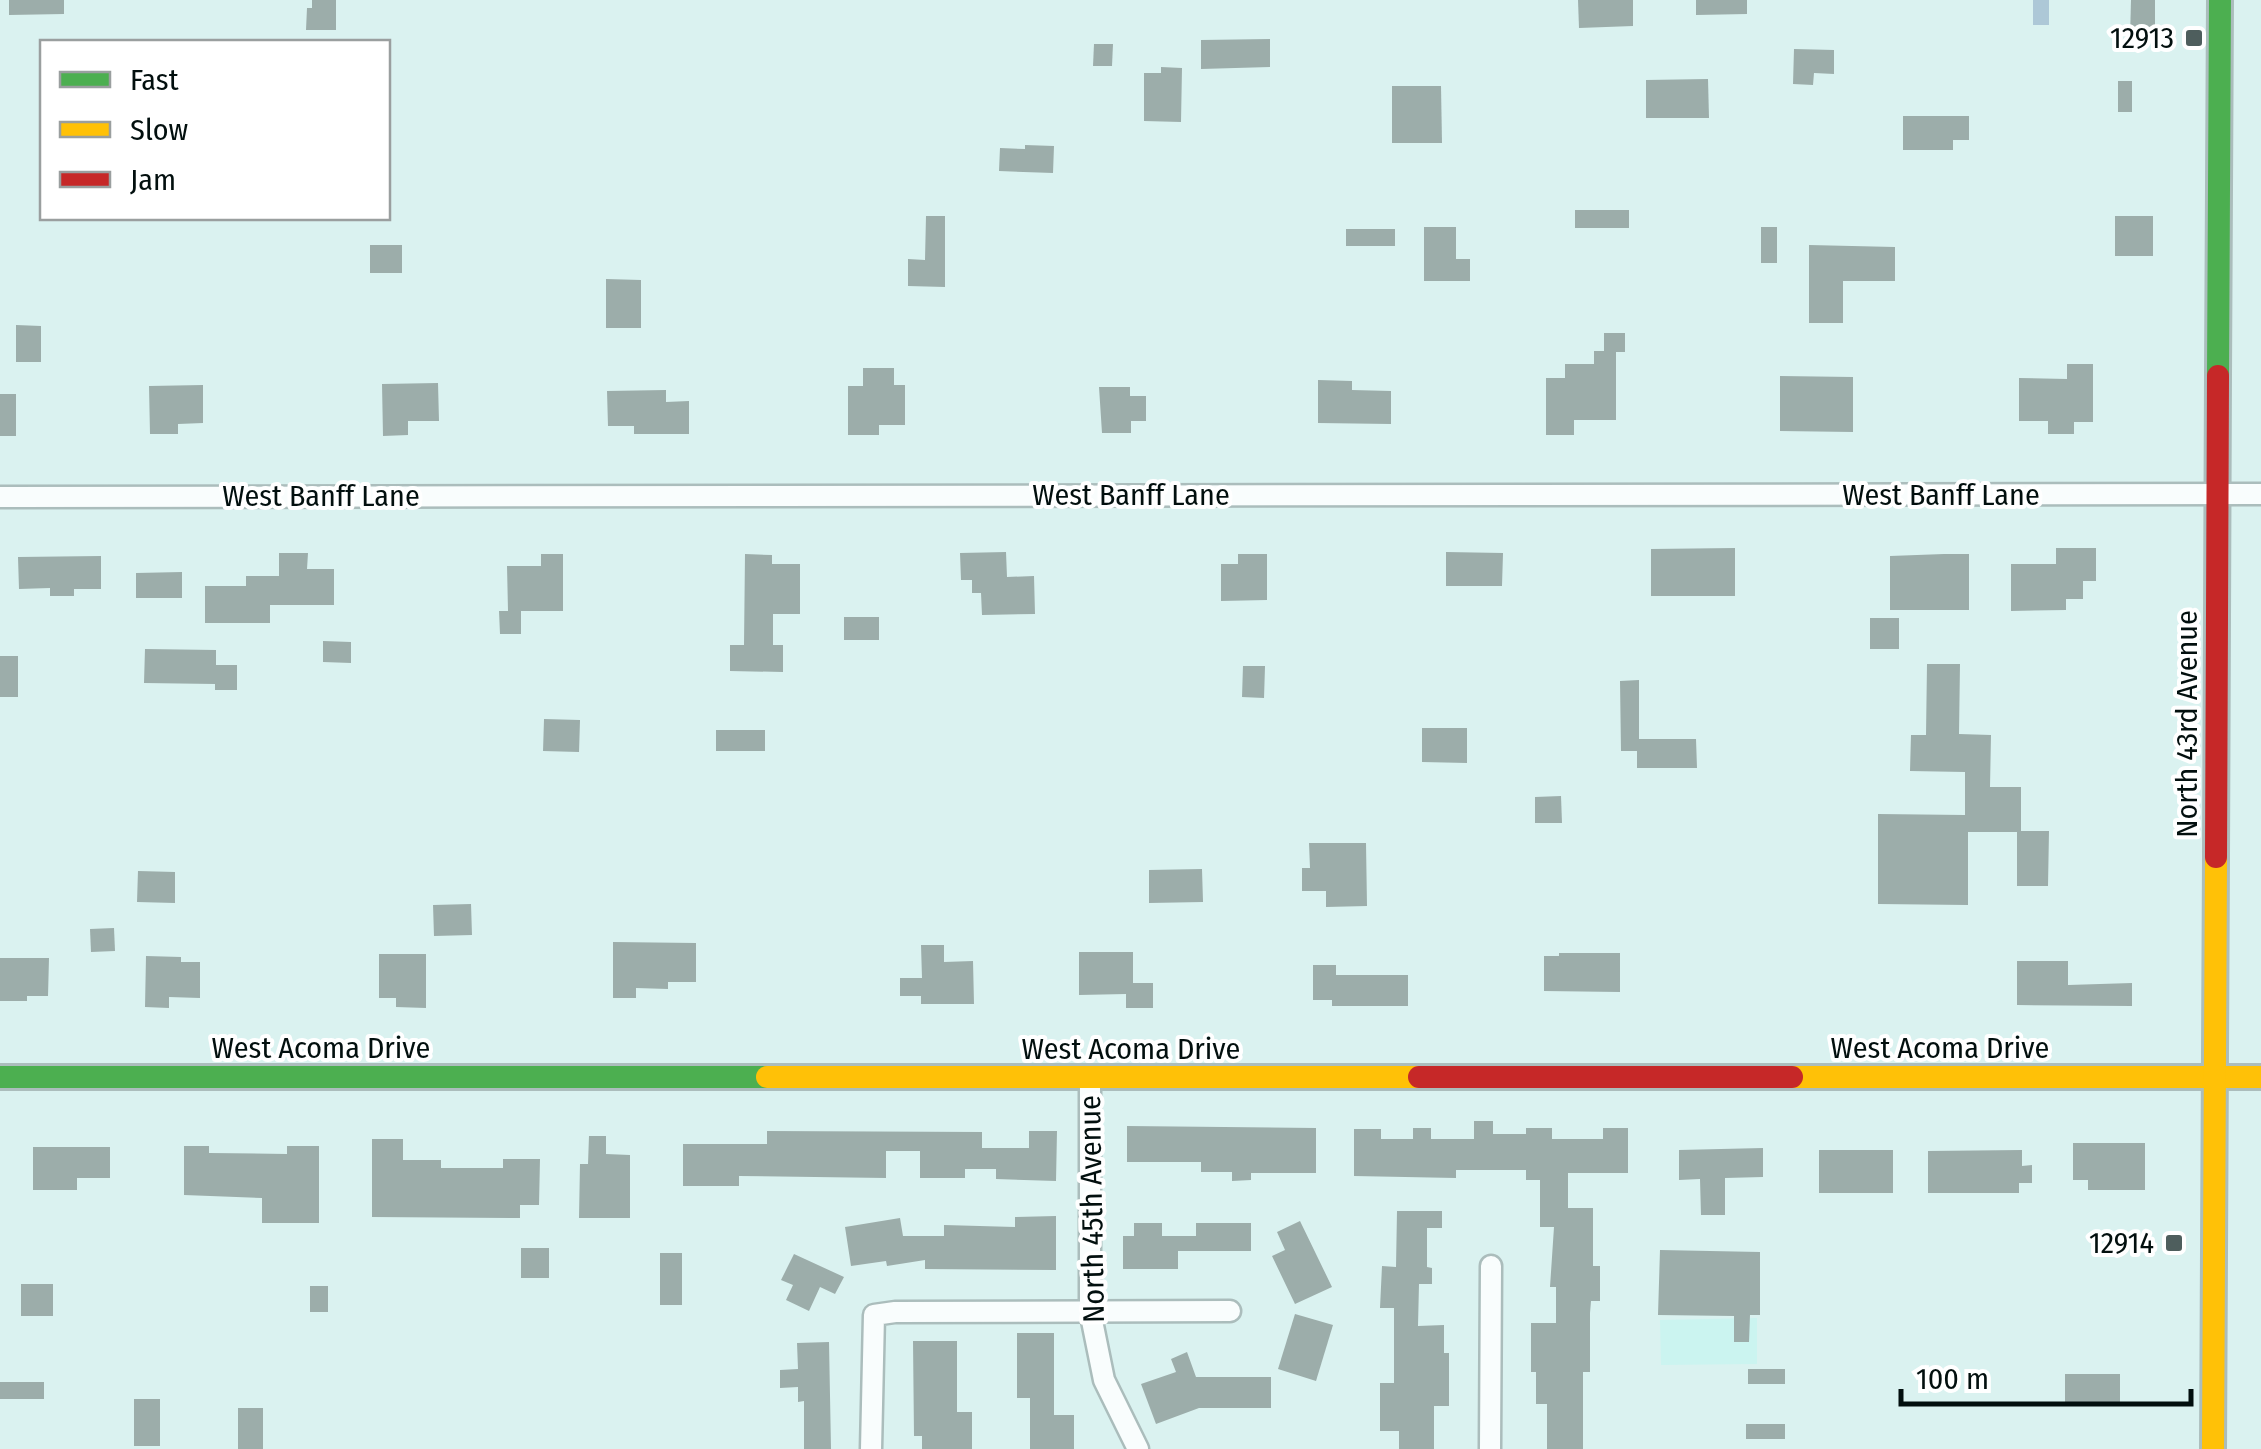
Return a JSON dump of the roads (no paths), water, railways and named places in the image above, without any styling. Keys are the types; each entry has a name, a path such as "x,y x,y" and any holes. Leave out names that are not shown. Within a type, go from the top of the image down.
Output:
{"street":[{"name":"North 43rd Avenue","path":"2213,1449 2220,0"},
{"name":"West Banff Lane","path":"0,496 2261,494"},
{"name":"West Acoma Drive","path":"0,1077 2261,1077"},
{"name":"North 45th Avenue","path":"1090,1079 1090,1312 1104,1380 1138,1449"},
{"path":"1490,1449 1492,1266"},
{"path":"871,1449 874,1315 1230,1310"}],"place":[{"name":"12913","path":"2194,38"},
{"name":"12914","path":"2174,1243"}]}
